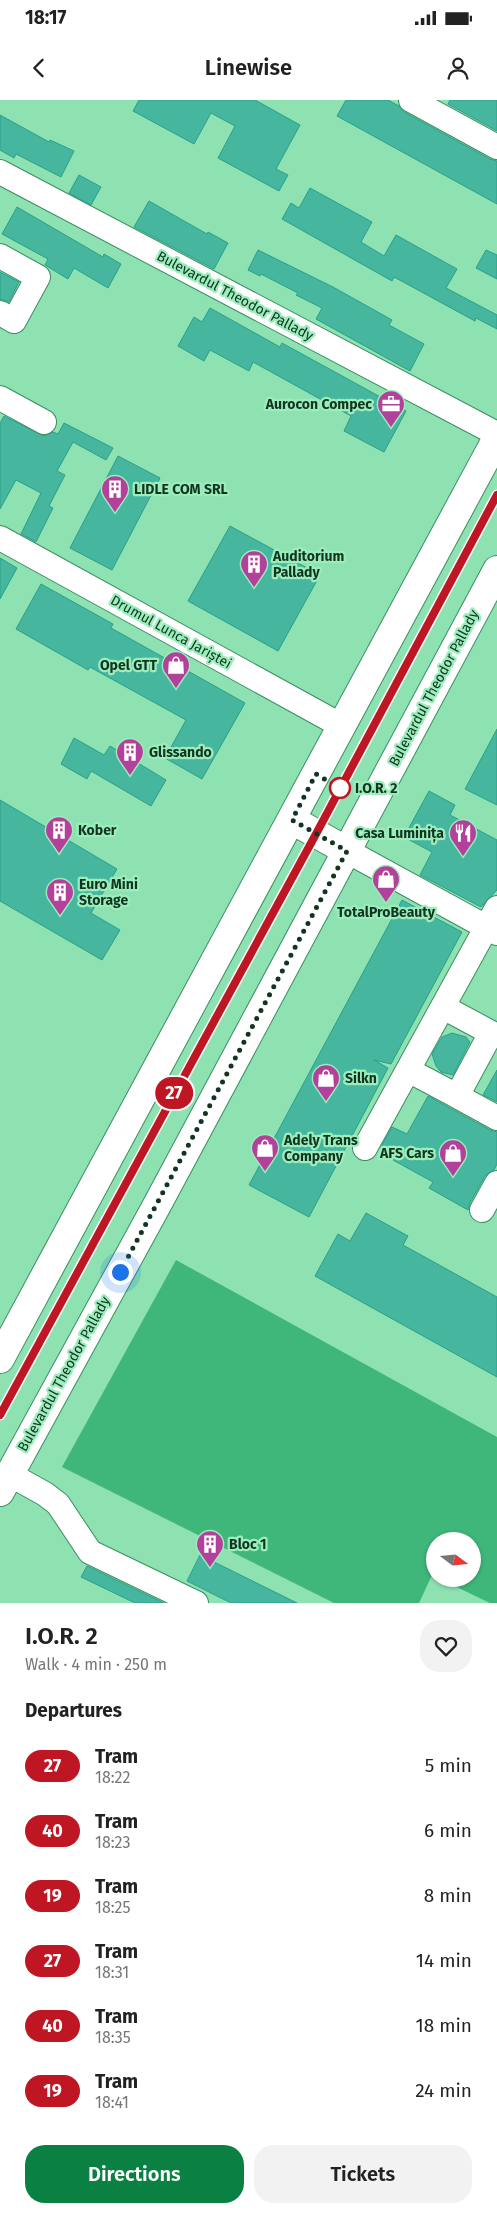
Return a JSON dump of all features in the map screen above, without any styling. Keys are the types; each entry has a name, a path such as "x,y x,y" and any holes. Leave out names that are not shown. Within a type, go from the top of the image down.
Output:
{"main road":[{"path":"0,1359 497,438"},
{"name":"Bulevardul Theodor Pallady","path":"5,1483 497,570"},
{"path":"292,820 347,851"}],"street":[{"path":"410,100 497,148"},
{"name":"Bulevardul Theodor Pallady","path":"0,172 497,434"},
{"path":"0,256 38,277 14,320 0,313"},
{"path":"0,323 6,327 0,337"},
{"path":"0,398 44,422"},
{"name":"Drumul Lunca Jariștei","path":"0,538 342,726"},
{"path":"347,851 493,922 443,1007 365,1148"},
{"path":"443,1007 494,1034 457,1096"},
{"path":"408,1070 497,1118"},
{"path":"482,1210 497,1183"},
{"path":"5,1483 45,1494 58,1504 90,1552 196,1603"}],"green space":[{"path":"176,1260 497,1437 497,1603 490,1603 459,1588 481,1588 481,1532 426,1532 426,1588 419,1603 334,1603 62,1467"}],"building":[{"path":"139,100 255,100 300,125 276,169 288,175 279,191 218,158 235,126 211,113 194,144 133,111"},
{"path":"346,100 388,100 399,106 404,112 497,161 497,204 337,116"},
{"path":"450,100 497,100 497,131 448,104"},
{"path":"0,115 49,142 50,140 74,151 61,177 16,154 14,158 0,150"},
{"path":"79,175 101,187 91,205 69,193"},
{"path":"310,188 372,222 361,242 384,256 396,235 457,269 446,288 497,315 497,329 476,318 475,321 394,277 392,281 282,219 291,203 299,208"},
{"path":"149,201 207,234 208,232 228,243 214,269 134,227"},
{"path":"17,207 103,257 104,254 121,264 108,288 74,268 68,279 45,265 48,259 2,234"},
{"path":"258,250 333,287 392,320 389,325 424,344 410,371 316,319 322,308 296,295 298,293 261,274 260,276 248,270"},
{"path":"486,250 497,255 497,279 476,268"},
{"path":"0,272 19,282 9,302 0,299"},
{"path":"210,308 280,347 282,343 406,411 384,452 344,431 351,416 253,362 249,371 210,350 204,361 178,346 194,317 202,322"},
{"path":"4,416 44,436 53,432 58,434 64,423 113,448 106,460 73,442 57,471 65,475 49,506 53,508 36,542 21,534 41,493 16,480 0,509 0,423"},
{"name":"LIDLE COM SRL","path":"118,456 160,478 112,570 70,548"},
{"name":"Auditorium Pallady","path":"230,526 320,575 278,651 188,601"},
{"path":"0,558 17,568 0,599"},
{"path":"41,584 113,624 111,628 245,703 202,779 165,758 186,720 90,667 88,670 16,629"},
{"path":"497,729 497,805 465,789"},
{"name":"Glissando","path":"74,738 104,755 110,746 166,780 151,806 91,771 87,779 61,764"},
{"name":"Casa Luminița","path":"429,791 455,805 450,815 497,840 497,890 481,907 420,875 432,852 404,837"},
{"path":"0,800 117,869 91,913 120,930 102,960 0,901"},
{"path":"402,900 462,932 391,1064 374,1060 388,1068 309,1217 249,1185"},
{"path":"452,1033 466,1037 470,1042 453,1075 441,1072 436,1066 432,1054 442,1037"},
{"path":"497,1070 497,1102 483,1095"},
{"path":"428,1096 497,1132 497,1164 494,1170 485,1176 468,1210 429,1188 433,1182 393,1160 395,1157 380,1149 392,1127 407,1134"},
{"path":"366,1213 408,1236 403,1245 497,1297 497,1377 315,1276 338,1234 350,1241"},
{"name":"Bloc 1","path":"200,1555 297,1603 231,1603 187,1581"},
{"path":"87,1566 164,1603 135,1603 81,1577"}],"tram line":[{"name":"27","path":"0,1415 316,834 497,495"}],"place":[{"name":"Aurocon Compec","path":"391,428"},
{"name":"LIDLE COM SRL","path":"115,513"},
{"name":"Auditorium Pallady","path":"254,588"},
{"name":"Opel GTT","path":"176,689"},
{"name":"Glissando","path":"130,776"},
{"name":"I.O.R. 2","path":"340,788"},
{"name":"Kober","path":"59,854"},
{"name":"Casa Luminița","path":"463,857"},
{"name":"TotalProBeauty","path":"386,903"},
{"name":"Euro Mini Storage","path":"60,916"},
{"name":"Silkn","path":"326,1102"},
{"name":"Adely Trans Company","path":"265,1172"},
{"name":"AFS Cars","path":"453,1177"},
{"name":"Bloc 1","path":"210,1568"}],"route":[{"path":"120,1272 347,851 292,820 316,774 340,788"}]}
